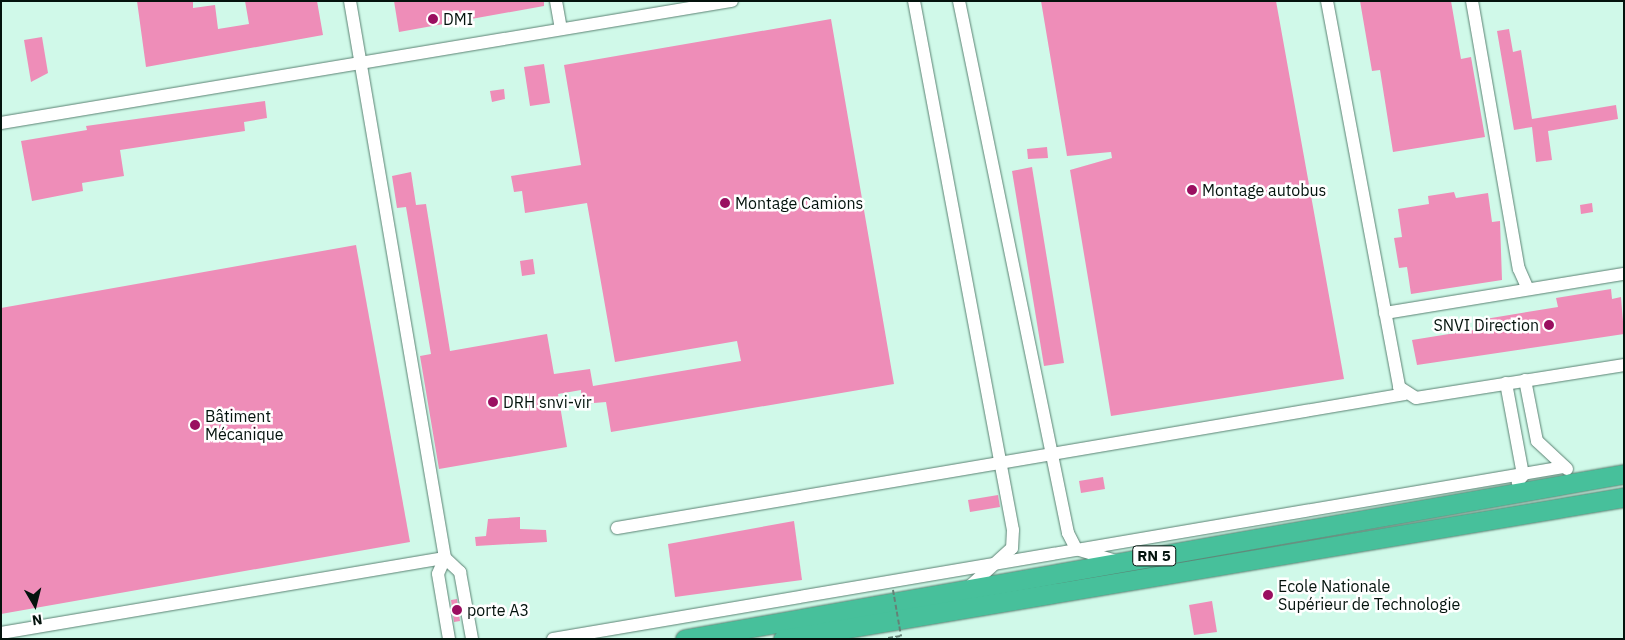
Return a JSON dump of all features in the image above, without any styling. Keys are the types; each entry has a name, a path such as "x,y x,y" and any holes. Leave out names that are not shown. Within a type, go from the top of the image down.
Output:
{"highway":[{"name":"RN 5","path":"685,639 1624,474"},
{"name":"RN 5","path":"783,639 1624,497"}],"lane":[{"path":"350,1 445,558 438,574 449,639"},
{"path":"556,1 561,29"},
{"path":"1,122 361,64 732,1"},
{"path":"914,1 1002,463 1013,530 1012,548 1002,562 966,590"},
{"path":"959,1 1050,455 1068,533 1076,549 1121,562"},
{"path":"1328,1 1399,387 1405,394 1416,398 1624,365"},
{"path":"1472,1 1519,269 1528,289"},
{"path":"1385,313 1624,274"},
{"path":"1526,380 1537,441 1583,482"},
{"path":"1506,383 1523,475 1511,494"},
{"path":"617,528 1405,394"},
{"path":"553,639 1564,467"},
{"path":"1,633 445,558"},
{"path":"445,558 460,572 472,639"}],"path":[{"path":"880,639 901,636 893,590"}],"building":[{"path":"137,1 193,1 193,8 215,5 218,29 249,24 245,1 317,1 323,35 146,67"},
{"name":"DMI","path":"394,1 544,1 544,6 399,32"},
{"name":"Montage autobus","path":"1041,1 1276,1 1344,379 1111,416 1070,170 1112,158 1111,152 1067,156"},
{"path":"1360,1 1451,1 1461,59 1471,57 1485,137 1393,152 1380,70 1372,71"},
{"name":"Montage Camions","path":"831,19 894,384 611,432 606,402 582,404 581,390 558,394 567,447 439,469 420,356 431,354 406,207 397,208 392,176 411,172 416,205 426,204 450,351 547,334 554,374 590,369 593,386 741,361 737,341 615,362 587,203 525,213 522,191 514,192 511,176 581,165 564,65"},
{"path":"1509,29 1513,52 1521,50 1532,119 1616,105 1618,119 1548,131 1552,160 1536,162 1532,127 1514,130 1497,31"},
{"path":"42,37 48,73 31,82 24,40"},
{"path":"544,64 550,103 530,106 524,67"},
{"path":"504,89 505,99 492,102 490,91"},
{"path":"265,101 267,118 244,122 245,131 120,150 124,176 82,183 83,191 32,201 21,141 87,130 86,126"},
{"path":"1047,147 1048,158 1028,159 1027,149"},
{"path":"1032,167 1064,363 1044,366 1012,171"},
{"path":"1454,192 1456,198 1488,193 1492,222 1500,221 1502,280 1411,294 1407,267 1399,268 1394,238 1402,237 1398,209 1429,204 1428,196"},
{"path":"1592,203 1593,212 1581,214 1580,205"},
{"name":"Bâtiment Mécanique","path":"356,245 410,542 1,614 1,308"},
{"path":"533,259 535,274 522,276 520,261"},
{"name":"SNVI Direction","path":"1611,289 1612,299 1621,297 1624,334 1417,365 1412,340 1474,330 1473,321 1558,307 1556,298"},
{"path":"1103,477 1105,489 1081,493 1079,481"},
{"path":"998,495 1000,507 970,512 968,500"},
{"path":"520,517 520,529 546,530 547,542 476,546 475,537 486,536 488,519"},
{"path":"794,521 802,580 675,597 668,544"},
{"path":"457,599 460,621 454,622 451,600"},
{"path":"1212,601 1217,632 1194,635 1189,605"}],"place":[{"name":"DMI","path":"433,19"},
{"name":"Montage autobus","path":"1192,190"},
{"name":"Montage Camions","path":"725,203"},
{"name":"SNVI Direction","path":"1549,325"},
{"name":"DRH snvi-vir","path":"493,402"},
{"name":"Bâtiment Mécanique","path":"195,425"},
{"name":"Ecole Nationale Supérieur de Technologie","path":"1268,595"},
{"name":"porte A3","path":"457,610"}]}
